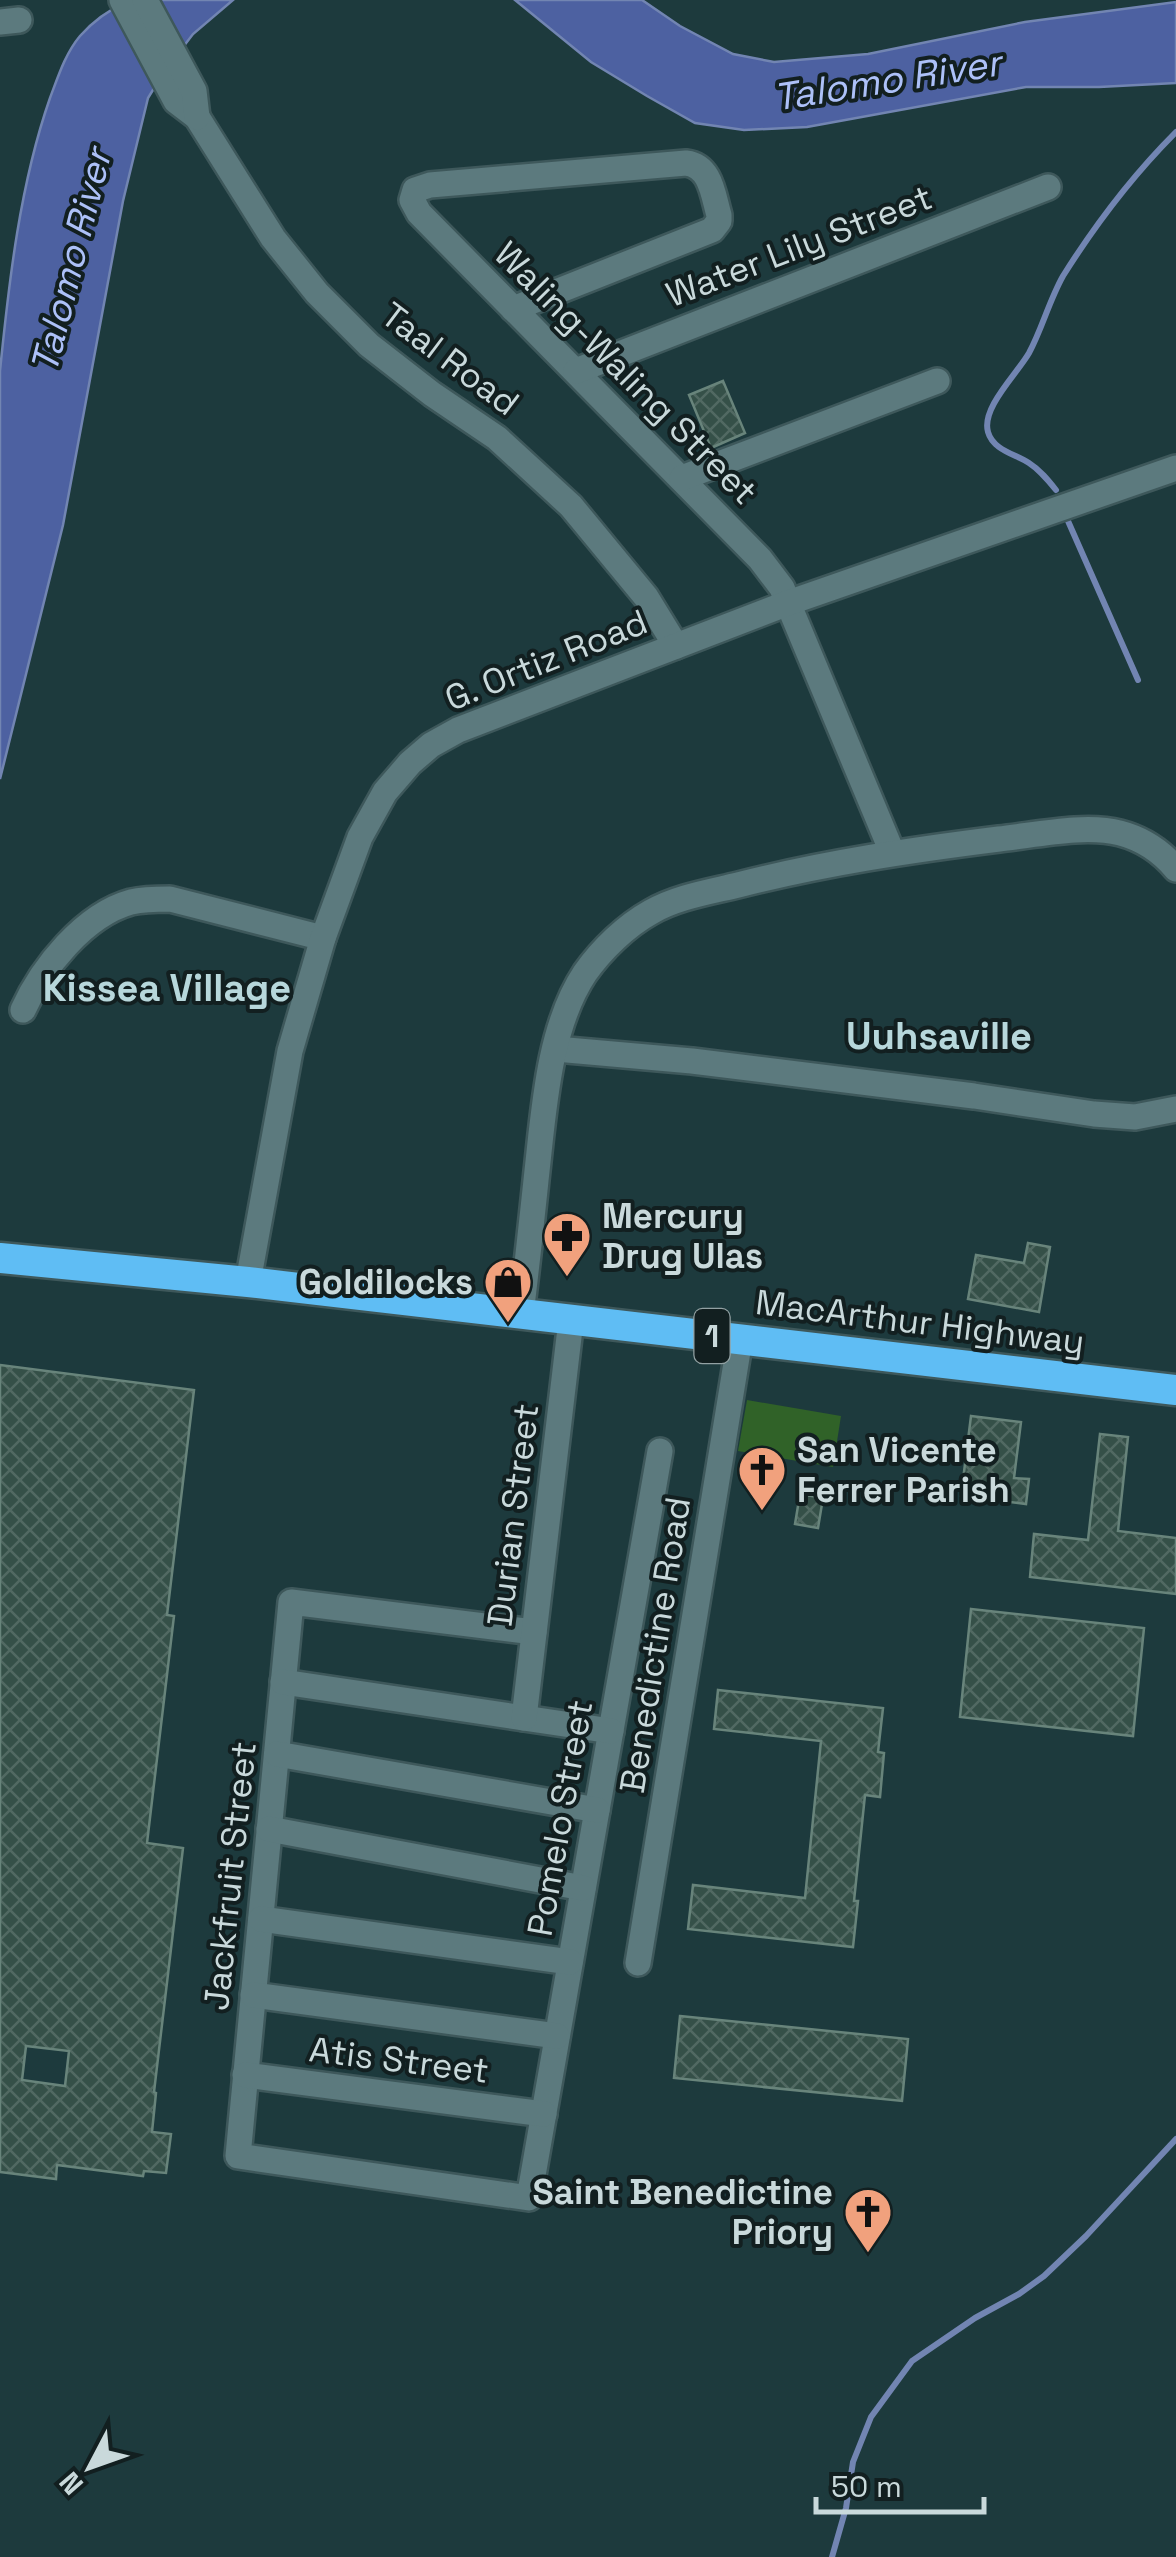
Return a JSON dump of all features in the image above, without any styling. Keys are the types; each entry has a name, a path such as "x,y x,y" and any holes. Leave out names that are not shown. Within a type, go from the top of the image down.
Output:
{"highway":[{"name":"MacArthur Highway","path":"0,1258 248,1282 1176,1390"}],"street":[{"name":"Taal Road","path":"122,0 274,238 317,293 368,345 497,438 572,506 646,597 676,646"},
{"name":"Taal Road","path":"145,0 189,103"},
{"name":"Waling-Waling Street","path":"512,309 712,230 720,222 702,170 686,163 430,185 412,195 419,213 512,309 682,478 782,588 892,852"},
{"name":"Water Lily Street","path":"576,371 1048,187"},
{"path":"682,478 938,382"},
{"name":"G. Ortiz Road","path":"248,1282 290,1050 323,938 360,837 385,792 410,762 430,745 458,730 788,602 1176,468"},
{"path":"521,1314 546,1103 556,1049 572,996 586,972 616,938 652,911 759,880 892,852 1053,832 1118,832 1160,852 1176,870"},
{"path":"23,1010 32,990 65,947 106,914 128,903 170,898 323,938"},
{"path":"556,1049 692,1061 1094,1114 1135,1117 1176,1109"},
{"name":"Durian Street","path":"524,1718 571,1320"},
{"name":"Benedictine Road","path":"638,1963 740,1339"},
{"name":"Pomelo Street","path":"529,2198 660,1451"},
{"name":"Jackfruit Street","path":"529,2198 238,2156 292,1602 534,1632"},
{"path":"284,1682 610,1730"},
{"path":"277,1754 597,1810"},
{"path":"269,1829 583,1888"},
{"path":"260,1920 570,1962"},
{"path":"253,1995 557,2036"},
{"name":"Atis Street","path":"245,2075 544,2114"}],"green space":[{"path":"747,1400 841,1416 833,1467 738,1451"}],"water":[{"name":"Talomo River","path":"130,0 233,0 193,34 148,98 123,201 63,525 0,779 0,371 17,233 40,131 66,58 91,25"},
{"name":"Talomo River","path":"515,0 642,0 733,54 774,62 868,54 1025,22 1176,2 1176,83 1026,87 807,127 744,130 695,123 647,96 591,62"}],"building":[{"path":"723,381 745,433 711,448 689,395"},
{"path":"1028,1243 1050,1247 1039,1312 968,1299 976,1255 1024,1263"},
{"path":"0,1365 194,1390 167,1615 174,1616 147,1843 183,1848 154,2092 152,2132 171,2134 166,2173 144,2171 143,2176 57,2165 56,2179 0,2172","holes":["26,2046 69,2051 65,2086 22,2080"]},
{"path":"971,1416 1021,1422 1014,1478 1029,1479 1026,1504 961,1496"},
{"path":"1100,1434 1128,1437 1118,1531 1176,1538 1176,1594 1030,1577 1034,1534 1088,1540"},
{"path":"800,1494 823,1498 818,1528 795,1524"},
{"path":"971,1609 1144,1628 1133,1736 960,1717"},
{"path":"718,1690 883,1708 878,1752 884,1753 880,1797 865,1795 853,1947 688,1929 693,1885 805,1898 821,1741 714,1729"},
{"path":"680,2016 908,2039 902,2101 674,2078"}],"waterway":[{"path":"1056,490 1033,466 995,443 988,432 990,412 1029,353 1075,257 1130,183 1176,132"},
{"path":"1068,521 1138,680"},
{"path":"832,2557 846,2508 853,2462 871,2417 912,2361 1044,2276 1176,2139"}],"place":[{"name":"Mercury Drug Ulas","path":"567,1278"},
{"name":"Goldilocks","path":"508,1324"},
{"name":"San Vicente Ferrer Parish","path":"762,1512"},
{"name":"Saint Benedictine Priory","path":"868,2254"}],"district":[{"name":"Kissea Village","path":"167,988"},
{"name":"Uuhsaville","path":"939,1036"}]}
